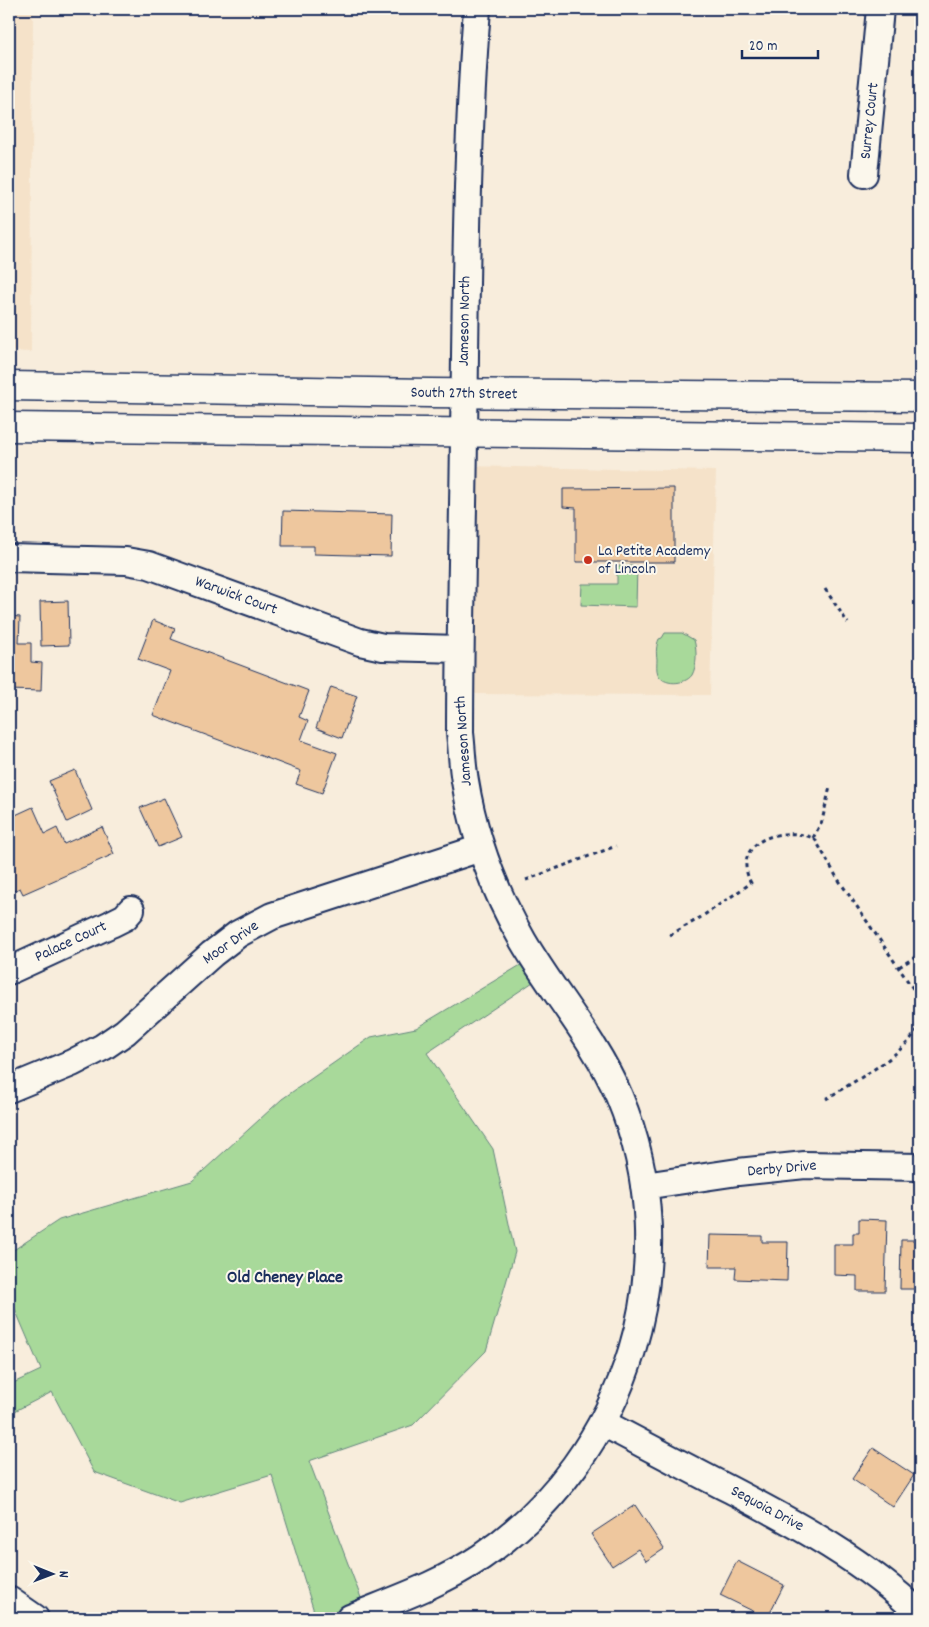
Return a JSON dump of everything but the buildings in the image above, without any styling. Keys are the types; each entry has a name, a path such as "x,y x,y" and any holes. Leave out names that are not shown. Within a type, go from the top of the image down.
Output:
{"main road":[{"name":"South 27th Street","path":"9,386 464,394 920,396"},
{"path":"9,427 920,438"}],"street":[{"name":"Jameson North","path":"350,1618 439,1581 480,1558 518,1529 546,1502 577,1465 603,1423 625,1375 640,1322 648,1271 649,1251 644,1186 633,1134 619,1096 598,1052 524,943 500,896 481,848 465,780 460,733 460,649 468,174 472,70 477,9"},
{"name":"Surrey Court","path":"864,174 880,9"},
{"name":"Warwick Court","path":"9,558 126,561 149,564 360,642 383,647 460,649"},
{"name":"Moor Drive","path":"9,1089 72,1063 103,1047 125,1032 238,934 272,916 481,848"},
{"name":"Palace Court","path":"9,971 111,924 132,910"},
{"name":"Derby Drive","path":"644,1186 738,1172 806,1165 920,1167"},
{"name":"Sequoia Drive","path":"603,1423 804,1528 858,1563 909,1602 920,1614"},
{"path":"9,1600 35,1618"}],"path":[{"path":"825,589 848,623"},
{"path":"813,838 822,821 830,787"},
{"path":"670,935 698,919 751,883 746,861 756,844 766,837 790,834 813,838 836,876 920,999"},
{"path":"526,880 616,846"},
{"path":"898,967 920,954"},
{"path":"826,1099 890,1057 910,1040 920,1026"}],"shaded area":[{"path":"9,9 33,9 31,352 9,351"},
{"name":"La Petite Academy of Lincoln","path":"463,466 716,471 710,695 460,694"}],"green space":[{"path":"617,566 637,566 636,607 581,605 582,584 617,584"},
{"path":"665,633 682,633 694,640 696,663 692,675 684,681 674,683 664,681 658,674 656,651 659,639"},
{"path":"534,957 545,974 427,1053 493,1149 515,1252 486,1351 413,1425 309,1461 366,1611 350,1618 316,1618 272,1475 180,1503 94,1472 52,1392 9,1414 9,1385 41,1370 9,1295 9,1253 59,1220 192,1181 282,1099 371,1037 416,1028"}],"place":[{"name":"La Petite Academy of Lincoln","path":"588,560"}],"district":[{"name":"Old Cheney Place","path":"285,1278"}]}
